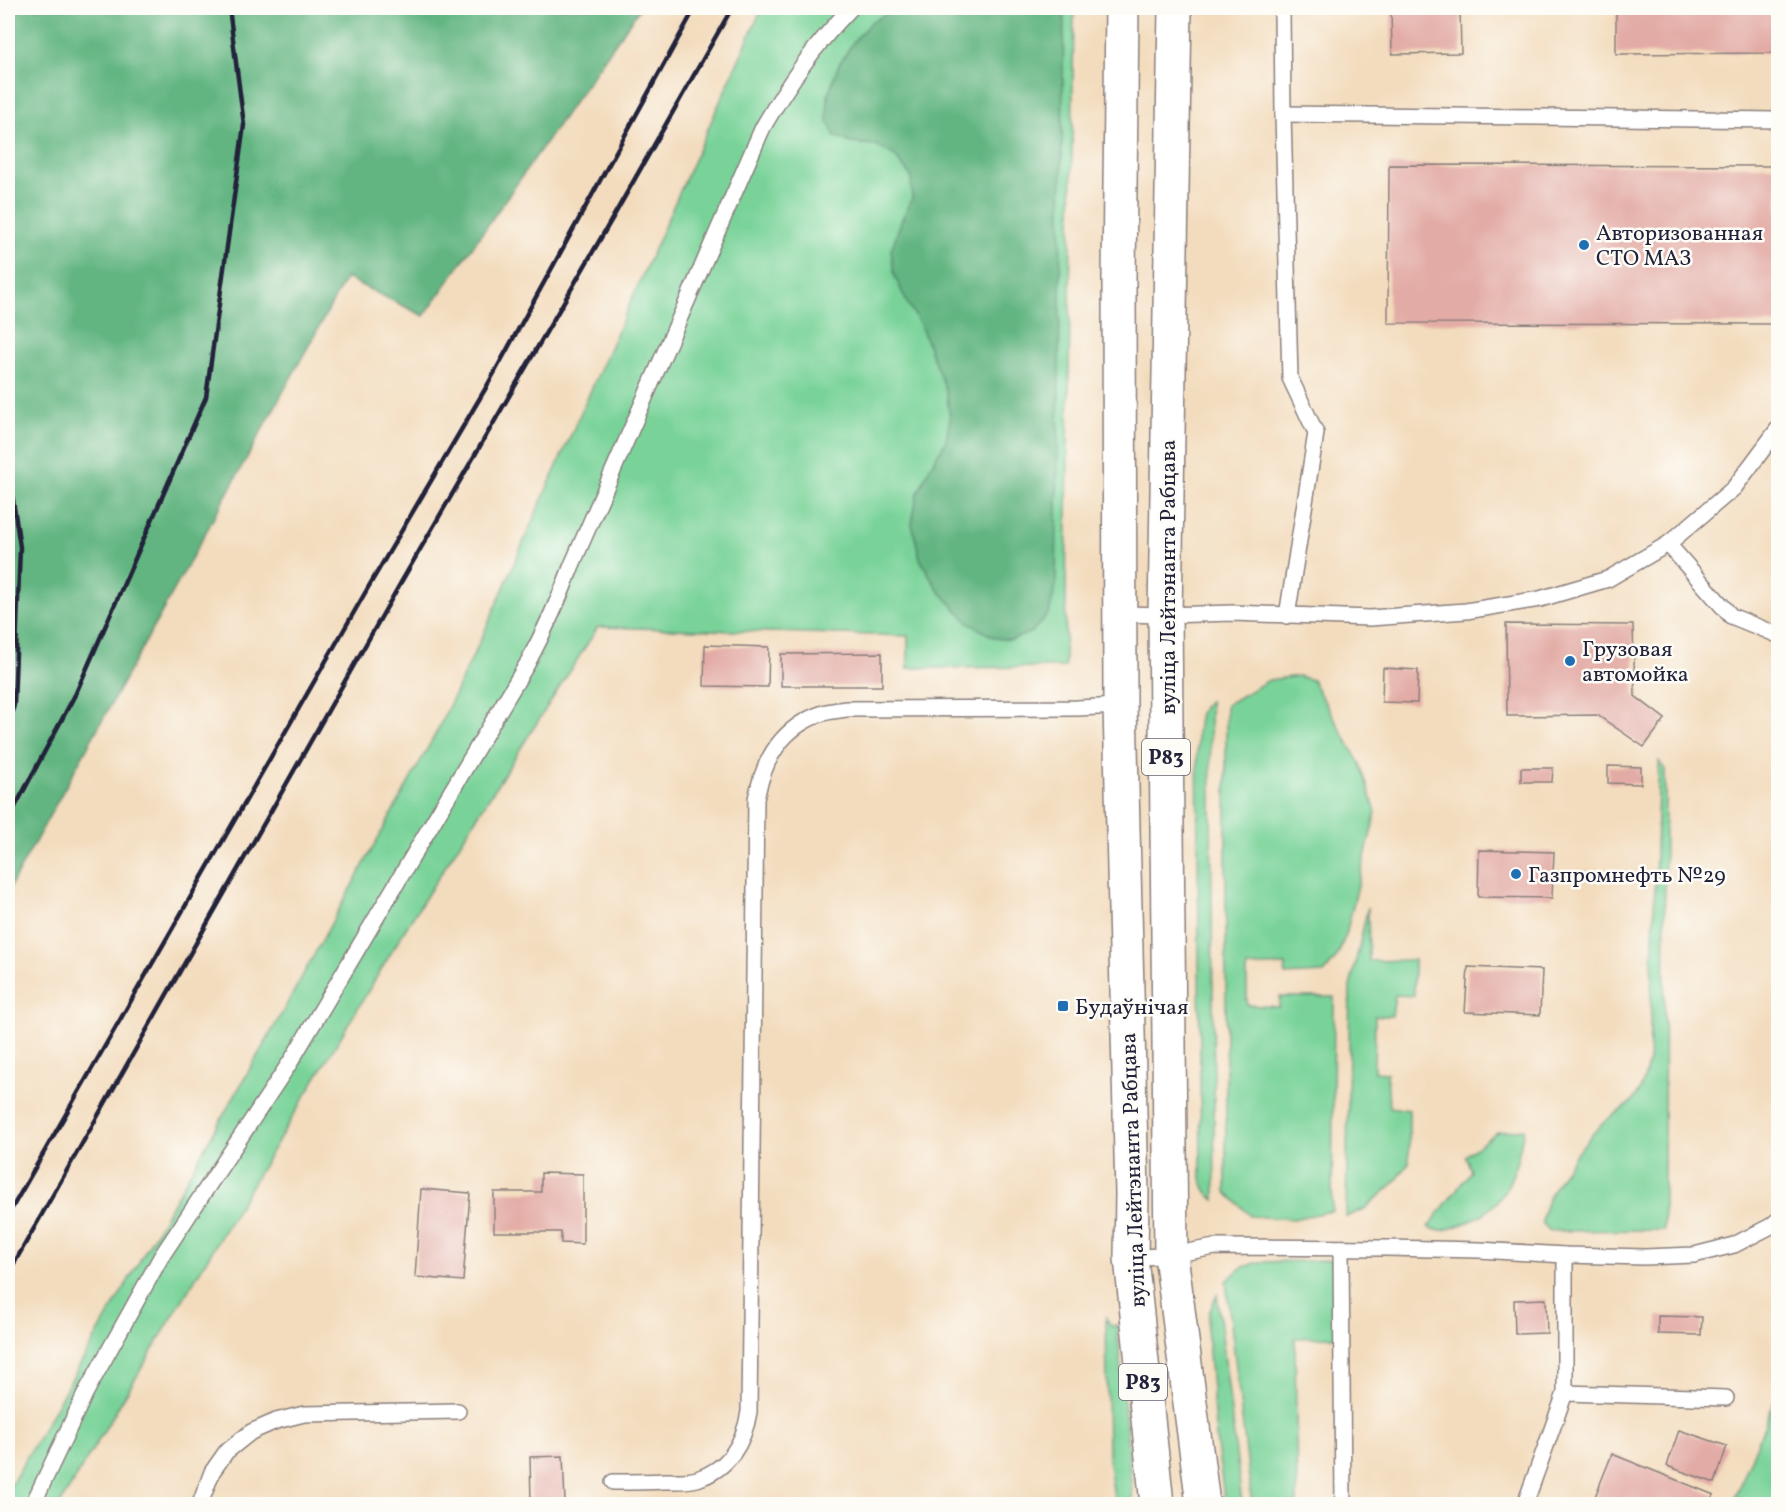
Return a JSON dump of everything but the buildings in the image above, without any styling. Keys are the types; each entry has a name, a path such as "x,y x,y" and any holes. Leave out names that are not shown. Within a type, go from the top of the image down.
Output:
{"highway":[{"name":"вуліца Лейтэнанта Рабцава","path":"1122,8 1119,278 1120,706 1132,1194 1131,1258 1157,1504"},
{"name":"вуліца Лейтэнанта Рабцава","path":"1175,8 1165,615 1171,1256 1203,1504"}],"lane":[{"path":"33,1504 86,1392 161,1257 291,1061 527,664 561,595 763,127 807,56 851,8"},
{"path":"1282,8 1290,378 1316,432 1287,616"},
{"path":"1283,114 1779,120"},
{"path":"1120,614 1233,613 1382,617 1466,611 1540,600 1608,579 1668,544 1734,488 1779,429"},
{"path":"1668,544 1731,616 1779,635"},
{"path":"613,1482 697,1479 728,1461 739,1446 746,1429 749,1412 756,799 760,778 768,758 782,739 801,724 824,713 847,709 1120,706"},
{"path":"1131,1258 1171,1256 1215,1247 1479,1250 1645,1257 1694,1255 1734,1245 1779,1220"},
{"path":"1341,1248 1343,1504"},
{"path":"1525,1504 1565,1393 1565,1255"},
{"path":"1565,1393 1726,1398"},
{"path":"200,1504 212,1472 226,1452 251,1432 276,1421 304,1414 458,1411"}],"green space":[{"path":"8,8 640,8 424,316 346,278 8,891"},
{"path":"762,8 1074,8 1065,667 908,668 908,636 598,627 406,928 60,1504 8,1504 8,1490 282,1013 436,733 484,633"},
{"path":"898,8 1064,8 1056,586 1049,613 1032,632 1011,640 995,638 969,623 938,590 920,559 912,524 917,495 946,441 950,418 946,391 919,322 907,303 894,274 891,250 912,199 911,176 894,155 876,145 851,143 835,136 827,120 828,95 839,64 854,41 871,22"},
{"path":"1298,676 1312,680 1360,764 1376,812 1346,934 1337,957 1324,973 1285,975 1286,965 1247,967 1247,1005 1279,1007 1280,997 1334,997 1332,1211 1293,1219 1251,1216 1226,1192 1226,705 1269,680"},
{"path":"1210,700 1215,1200 1207,1193 1201,1179 1197,735 1201,712"},
{"path":"1659,761 1665,770 1664,1230 1550,1231 1542,1223 1544,1211 1557,1182 1588,1139 1611,1116 1634,1099 1642,1086 1649,1061"},
{"path":"1368,907 1369,961 1414,960 1414,996 1395,995 1392,1016 1375,1016 1374,1072 1387,1073 1389,1107 1409,1110 1409,1163 1396,1181 1366,1208 1346,1217 1350,987"},
{"path":"1524,1129 1517,1161 1507,1188 1489,1210 1448,1229 1428,1227 1471,1171 1465,1156 1497,1132"},
{"path":"1334,1260 1335,1337 1295,1338 1297,1504 1252,1504 1226,1281 1241,1268 1258,1262"},
{"path":"1217,1294 1242,1504 1225,1504 1216,1438 1207,1328 1209,1313"},
{"path":"1106,1318 1111,1326 1117,1325 1133,1504 1115,1504 1108,1456"},
{"path":"1778,1392 1778,1504 1733,1504"}],"railway":[{"path":"8,820 76,693 206,397 244,125 229,8"},
{"path":"8,1215 369,586 487,386 695,8"},
{"path":"8,1274 400,584 732,8"},
{"path":"8,467 20,547 14,705 8,728"}],"place":[{"name":"Авторизованная СТО МАЗ","path":"1584,245"},
{"name":"Грузовая автомойка","path":"1570,661"},
{"name":"Газпромнефть №29","path":"1516,874"},
{"name":"Будаўнічая","path":"1063,1006"}]}
